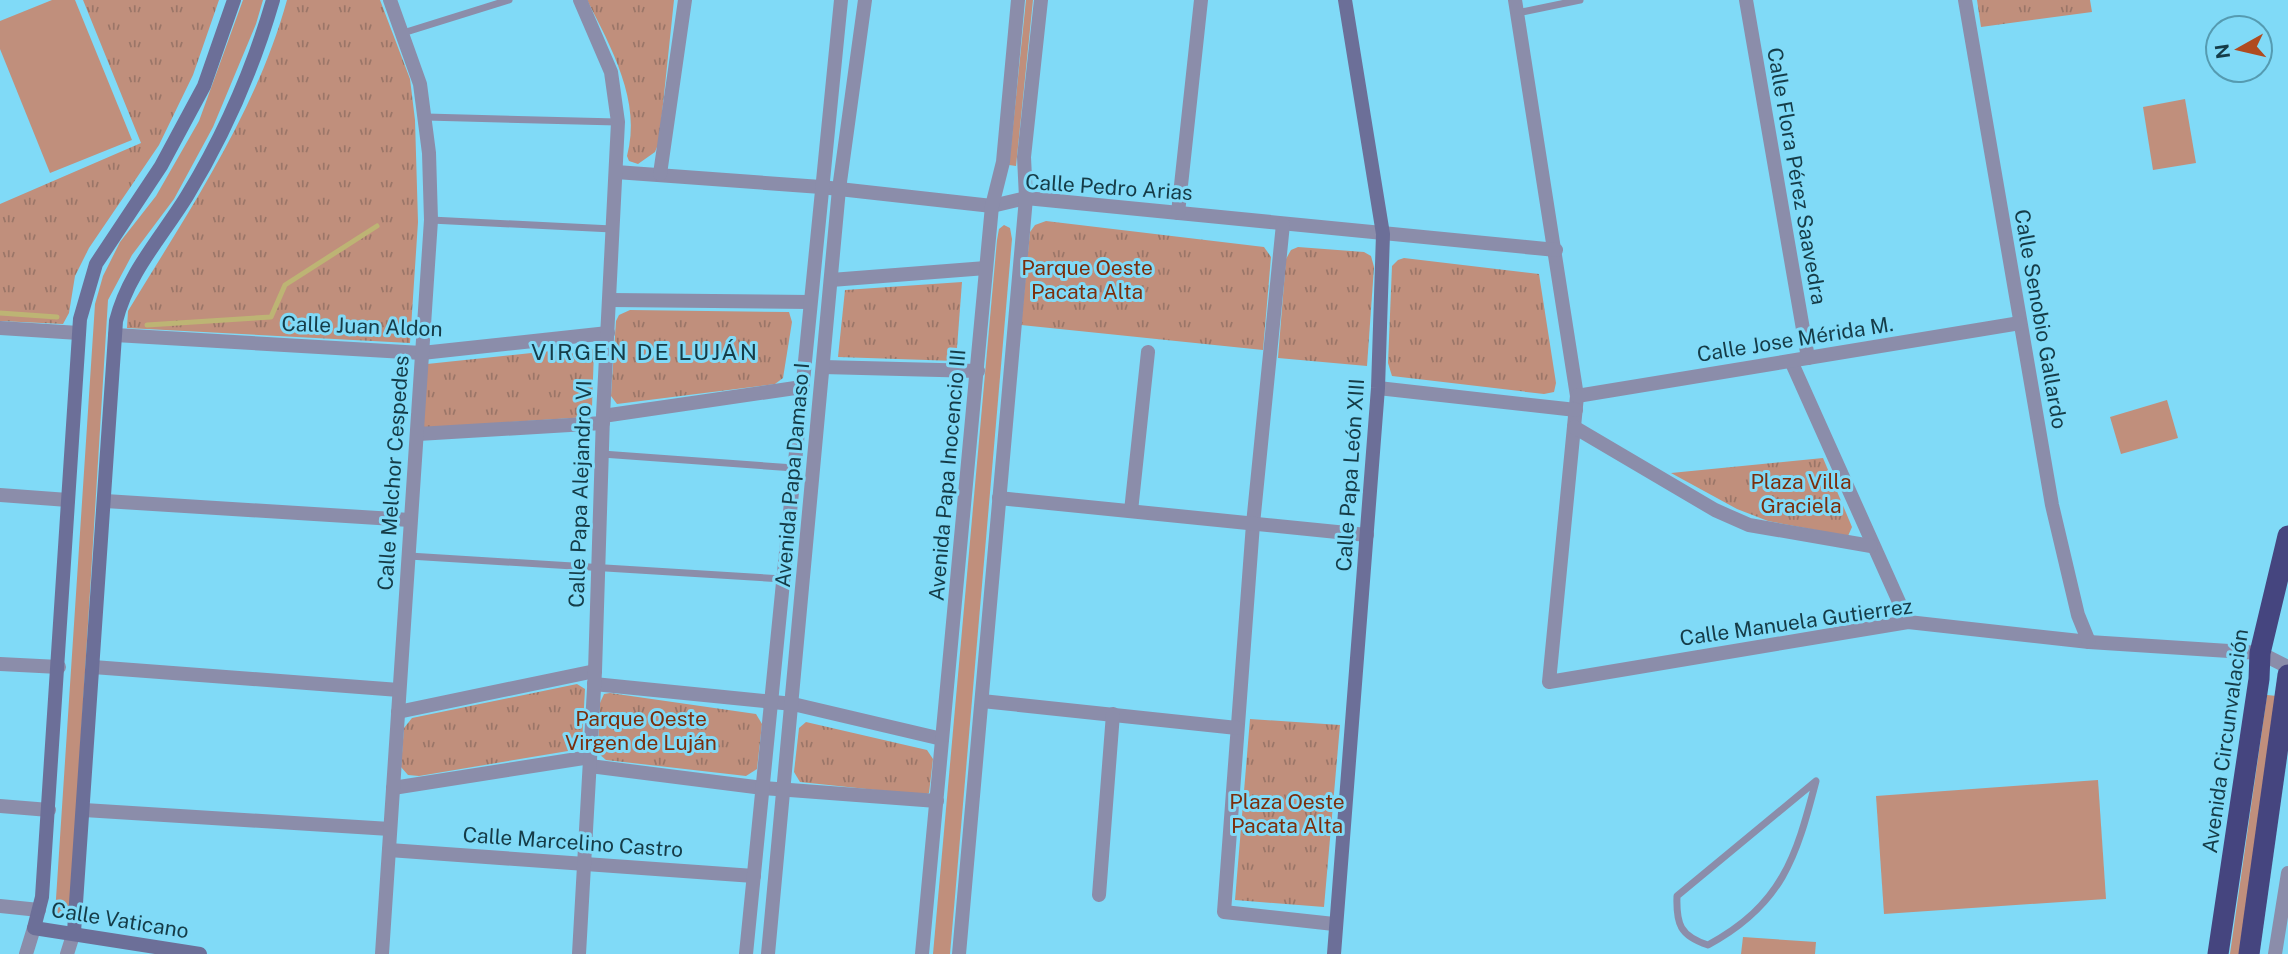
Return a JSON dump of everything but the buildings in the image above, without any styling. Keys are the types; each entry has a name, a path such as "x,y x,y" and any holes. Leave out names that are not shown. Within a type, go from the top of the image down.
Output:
{"highway":[{"name":"Avenida Circunvalación","path":"2218,954 2259,679 2260,653 2288,537"},
{"path":"2249,954 2287,699 2288,675"}],"street":[{"path":"26,954 39,910 49,810 79,333 87,290 96,264 161,166 204,86 234,0"},
{"path":"67,954 74,932 115,335 121,300 139,264 186,197 221,136 247,76 273,0"},
{"name":"Calle Melchor Cespedes","path":"382,954 431,220 426,117 420,84 390,0"},
{"name":"Calle Papa Alejandro VI","path":"579,954 595,678 603,419 618,122 611,72 580,0"},
{"path":"660,174 685,0"},
{"name":"Avenida Papa Damaso I","path":"746,954 841,0"},
{"name":"Avenida Papa Damaso I","path":"768,954 839,189 865,0"},
{"name":"Avenida Papa Inocencio III","path":"922,954 992,206 1003,162 1018,0"},
{"path":"959,954 1026,198 1024,157 1041,0"},
{"path":"1178,213 1201,0"},
{"name":"Calle Papa León XIII","path":"1334,954 1334,924 1378,388 1383,234 1345,0"},
{"name":"Calle Flora Pérez Saavedra","path":"1745,0 1808,358"},
{"name":"Calle Senobio Gallardo","path":"1965,0 2052,505 2078,615 2089,642"},
{"path":"1516,6 1556,250 1576,403 1574,427 1715,510 1748,525 1871,546"},
{"name":"Calle Pedro Arias","path":"616,172 821,187 992,206 1026,198 1556,250"},
{"path":"1283,224 1253,524 1224,912 1334,924"},
{"path":"831,280 986,268"},
{"path":"611,300 810,302"},
{"name":"Calle Jose Mérida M.","path":"1378,388 1576,403 1791,361 2020,323"},
{"path":"0,328 79,333"},
{"name":"Calle Juan Aldon","path":"115,335 422,352 608,333"},
{"path":"1131,511 1148,352"},
{"path":"1791,361 1871,546 1908,622"},
{"path":"823,367 978,371"},
{"path":"418,434 603,419 802,387"},
{"name":"Calle Manuela Gutierrez","path":"1574,427 1549,682 1908,622 2089,642 2260,653"},
{"path":"0,495 68,500"},
{"path":"999,498 1367,536"},
{"path":"104,501 410,520"},
{"path":"2260,653 2288,667"},
{"path":"0,664 59,667"},
{"path":"93,667 399,690"},
{"path":"398,712 595,678 793,704 942,738"},
{"path":"982,701 1237,728"},
{"path":"1099,895 1113,714"},
{"path":"393,788 590,761 763,788 937,801"},
{"path":"0,806 49,810"},
{"path":"84,810 390,829"},
{"name":"Calle Marcelino Castro","path":"389,850 754,876"},
{"path":"2275,954 2288,873"},
{"name":"Calle Vaticano","path":"0,905 39,910"},
{"name":"Calle Vaticano","path":"34,928 74,932 200,954"}],"lane":[{"path":"403,33 509,0"},
{"path":"1516,6 1580,0"},
{"path":"426,117 618,122"},
{"path":"431,220 614,229"},
{"path":"602,454 795,468"},
{"path":"408,556 784,579"},
{"path":"1816,782 1802,834 1787,874 1764,904 1725,936 1708,945 1691,939 1676,919 1677,896 1816,782"}],"green space":[{"path":"52,0 75,0 132,140 50,173 0,49 0,21"},
{"path":"83,0 219,0 193,75 159,145 89,248 75,276 69,313 63,324 0,321 0,204 141,143"},
{"path":"243,0 263,0 256,24 213,127 174,199 132,255 108,300 70,915 55,914 95,304 103,276 120,242 156,196 199,121"},
{"path":"287,0 380,0 410,79 415,120 418,222 410,343 127,328 128,311 197,199 239,122 274,42"},
{"path":"587,0 674,0 659,142 655,152 638,164 629,161 627,156 631,136 630,115 622,75"},
{"path":"1026,0 1033,0 1016,166 1009,165"},
{"path":"1977,0 2090,0 2092,12 1981,27"},
{"path":"2185,99 2196,163 2153,170 2143,107"},
{"name":"Parque Oeste Pacata Alta","path":"1046,221 1264,247 1271,257 1263,350 1021,325 1030,232 1035,225"},
{"path":"1004,225 1010,228 1012,239 950,954 933,954 997,240 999,229"},
{"path":"1298,247 1364,252 1371,256 1374,267 1367,366 1278,358 1286,259 1291,250"},
{"path":"1404,258 1539,274 1556,383 1554,392 1544,394 1392,376 1388,363 1392,266"},
{"path":"962,282 956,361 838,357 845,290"},
{"path":"630,310 789,312 792,322 783,378 775,384 617,404 611,396 616,321 619,315"},
{"path":"588,347 594,350 592,407 587,417 424,428 421,373 427,364"},
{"path":"2167,400 2178,438 2121,454 2110,417"},
{"name":"Plaza Villa Graciela","path":"1823,458 1852,527 1848,536 1768,521 1737,509 1671,473"},
{"name":"Parque Oeste Virgen de Luján","path":"577,684 585,689 582,743 574,750 419,776 408,775 401,767 404,728 412,718"},
{"name":"Parque Oeste Virgen de Luján","path":"604,694 756,714 762,724 757,769 746,776 606,760 599,754 598,748 600,703"},
{"path":"2267,695 2277,696 2239,954 2230,954"},
{"name":"Plaza Oeste Pacata Alta","path":"1250,719 1340,725 1324,907 1235,900"},
{"path":"806,722 927,750 933,759 929,793 924,795 800,782 794,772 799,728"},
{"path":"2098,780 2106,899 1884,914 1876,796"},
{"path":"1743,937 1816,942 1815,954 1741,954"}],"waterway":[{"path":"147,325 271,317 285,285 377,226"},
{"path":"0,313 57,317"}],"district":[{"name":"VIRGEN DE LUJÁN","path":"645,351"}]}
